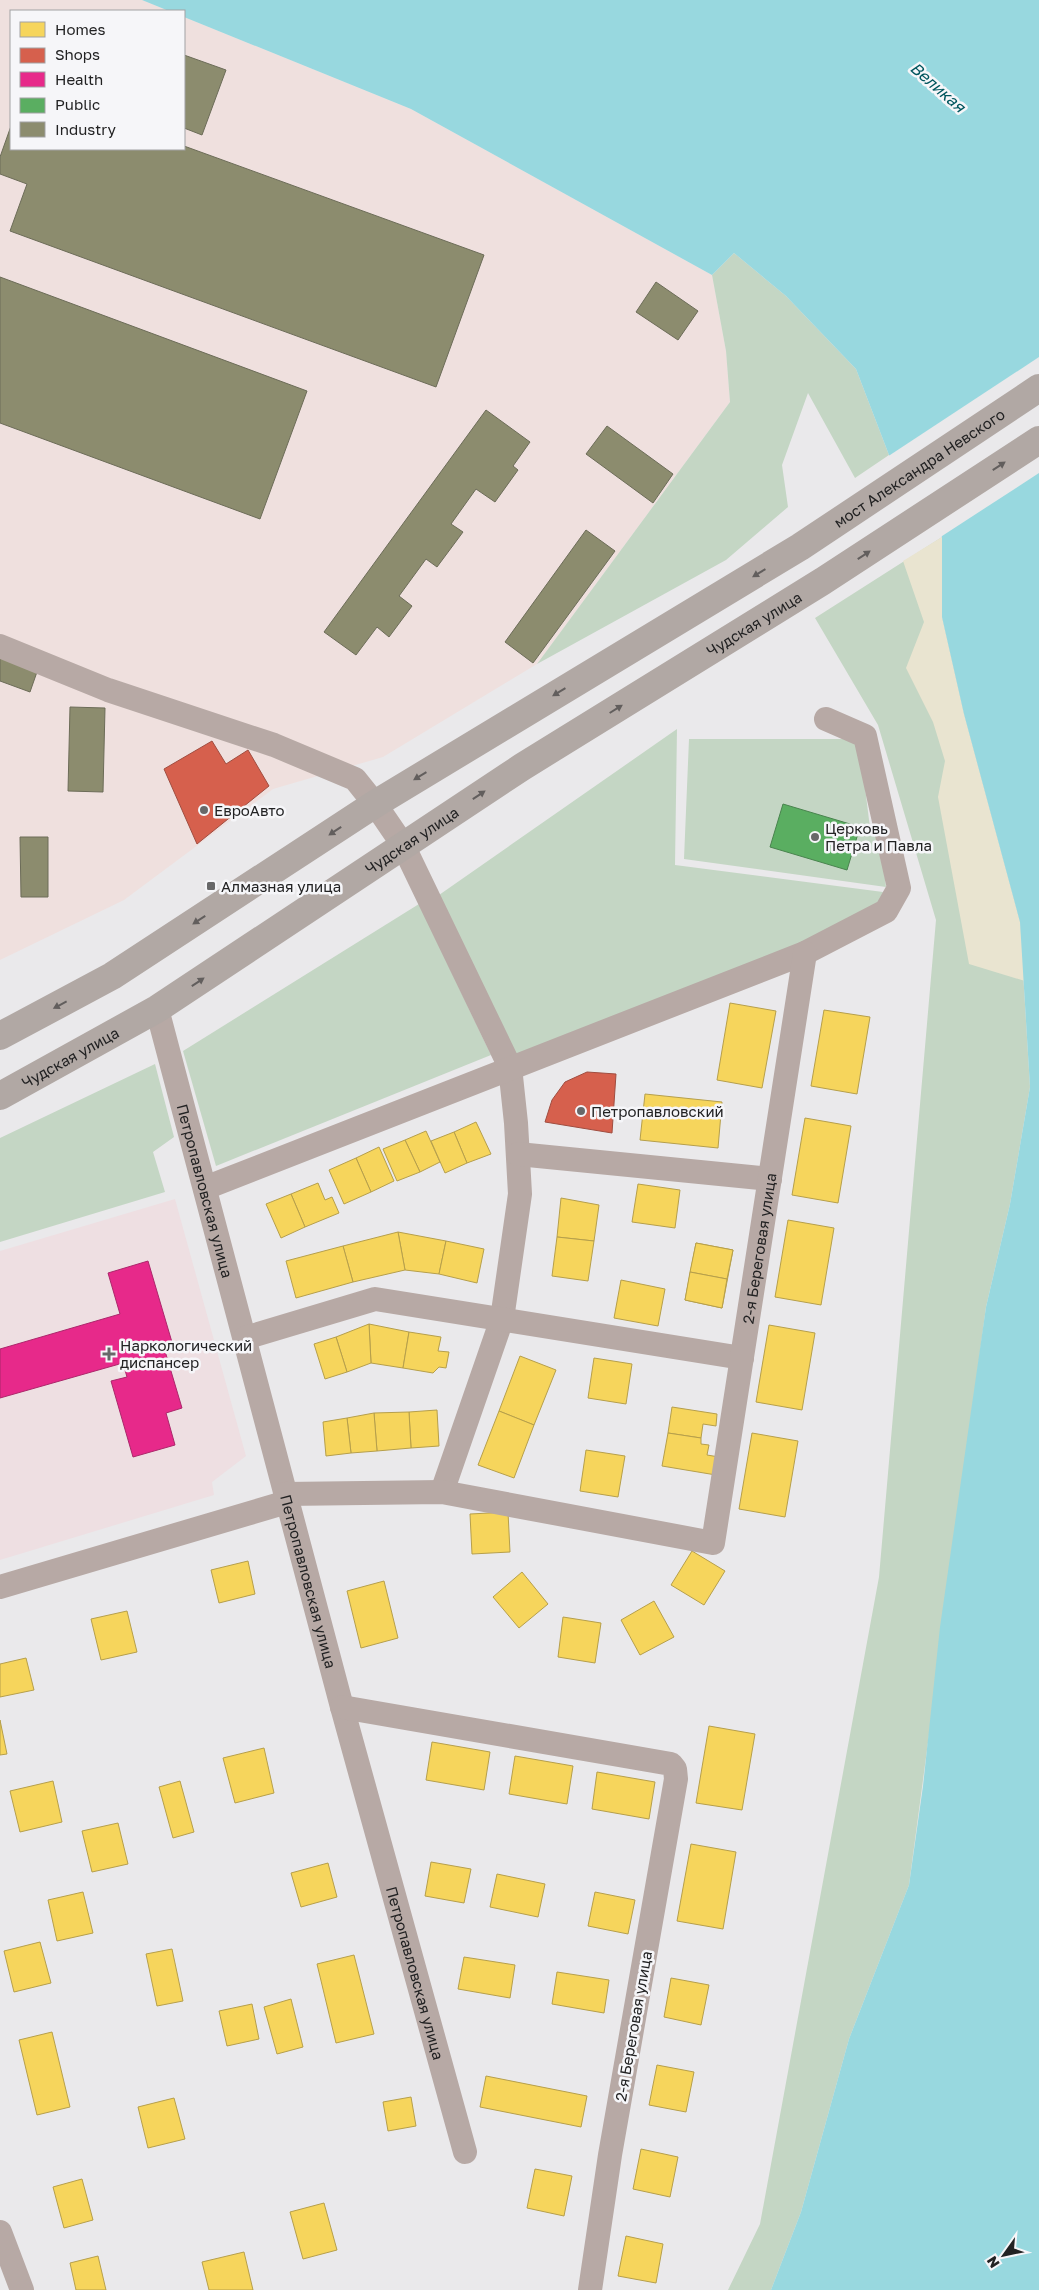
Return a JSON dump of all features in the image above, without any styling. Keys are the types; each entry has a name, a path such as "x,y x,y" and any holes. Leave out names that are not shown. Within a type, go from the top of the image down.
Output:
{"highway":[{"name":"мост Александра Невского","path":"375,804 800,547 1039,388"},
{"name":"Чудская улица","path":"0,1096 157,1009 522,767 823,581 1039,440"},
{"path":"0,1036 112,976 375,804"}],"street":[{"path":"0,646 108,690 274,744 316,760 355,779 403,845 510,1067 520,1194 502,1319 442,1492 286,1498 0,1587"},
{"path":"205,1188 805,953 886,912 899,888 865,736 826,719"},
{"name":"2-я Береговая улица","path":"442,1492 713,1543 805,953"},
{"name":"Петропавловская улица","path":"157,1009 342,1707 465,2152"},
{"path":"518,1154 770,1179"},
{"path":"245,1338 375,1299 742,1358"},
{"name":"2-я Береговая улица","path":"342,1707 672,1764 675,1769 676,1779 610,2155 590,2290"},
{"path":"0,2232 22,2290"}],"shaded area":[{"path":"0,0 142,0 167,10 10,10 10,150 185,150 185,17 411,109 712,275 726,351 730,402 537,664 383,757 273,789 124,900 0,960"},
{"name":"Наркологический диспансер","path":"175,1199 246,1456 212,1482 214,1495 0,1560 0,1251"}],"green space":[{"path":"734,253 786,296 856,369 889,455 855,478 808,393 782,465 788,507 726,560 537,664 730,402 726,351 712,275"},
{"path":"942,537 942,617 964,714 1020,922 1030,1087 1010,1204 986,1307 909,1885 849,2039 801,2212 771,2290 728,2290 760,2224 879,1577 936,920 878,725 815,618"},
{"path":"677,729 675,865 883,892 876,916 518,1060 439,895"},
{"path":"689,739 859,739 871,836 880,837 886,887 684,859"},
{"path":"419,904 491,1055 216,1166 183,1051"},
{"path":"155,1064 174,1137 153,1152 165,1192 0,1242 0,1138"}],"sand":[{"path":"942,537 942,617 964,714 1020,922 1025,981 969,964 938,797 945,761 933,722 906,668 924,622 903,561"}],"water":[{"name":"Великая","path":"142,0 1039,0 1039,2290 771,2290 801,2212 849,2039 909,1885 923,1786 940,1627 986,1307 1010,1204 1030,1087 1020,922 964,714 942,617 942,537 889,455 856,369 786,296 734,253 712,275 411,109 185,17 185,10 167,10"}],"pier":[{"path":"1039,357 1039,473 939,538 887,457"}],"building: Homes":[{"path":"730,1003 776,1011 762,1088 717,1080"},
{"path":"824,1010 870,1017 857,1094 811,1086"},
{"path":"645,1094 722,1102 718,1148 640,1140"},
{"path":"805,1118 851,1126 838,1203 792,1195"},
{"path":"476,1122 491,1154 467,1163 454,1132"},
{"path":"426,1131 440,1162 420,1172 405,1140"},
{"path":"454,1132 467,1163 445,1173 431,1141"},
{"path":"405,1140 420,1172 397,1181 383,1149"},
{"path":"379,1147 394,1181 371,1192 356,1158"},
{"path":"356,1158 371,1192 344,1204 329,1170"},
{"path":"318,1183 325,1200 332,1197 339,1213 305,1227 291,1194"},
{"path":"638,1184 680,1190 675,1228 632,1222"},
{"path":"291,1194 305,1227 281,1238 266,1204"},
{"path":"561,1198 599,1205 594,1241 557,1237"},
{"path":"788,1220 834,1228 821,1305 775,1297"},
{"path":"398,1232 446,1241 439,1274 405,1270"},
{"path":"398,1232 405,1270 353,1282 343,1246"},
{"path":"557,1237 594,1241 588,1281 552,1276"},
{"path":"446,1241 484,1249 477,1283 439,1274"},
{"path":"696,1243 733,1250 722,1308 685,1300"},
{"path":"696,1243 733,1250 727,1279 690,1272"},
{"path":"343,1246 353,1282 296,1298 286,1261"},
{"path":"690,1272 727,1279 722,1308 685,1300"},
{"path":"621,1280 665,1289 658,1326 614,1318"},
{"path":"369,1324 409,1332 403,1368 371,1363"},
{"path":"369,1324 371,1363 347,1372 336,1337"},
{"path":"769,1325 815,1333 802,1410 756,1402"},
{"path":"409,1332 441,1337 438,1351 449,1352 446,1368 439,1367 433,1373 403,1368"},
{"path":"336,1337 347,1372 325,1379 314,1344"},
{"path":"520,1356 556,1370 534,1425 499,1411"},
{"path":"594,1358 632,1364 626,1404 588,1398"},
{"path":"672,1407 717,1414 716,1426 703,1424 701,1438 668,1433"},
{"path":"437,1410 439,1446 411,1448 409,1412"},
{"path":"499,1411 534,1425 514,1478 478,1465"},
{"path":"409,1412 411,1448 377,1451 374,1413"},
{"path":"374,1413 377,1451 351,1453 347,1418"},
{"path":"347,1418 351,1453 326,1456 323,1422"},
{"path":"668,1433 701,1438 701,1444 709,1445 707,1455 719,1457 716,1475 662,1466"},
{"path":"752,1433 798,1441 785,1517 739,1509"},
{"path":"586,1450 625,1456 618,1497 580,1491"},
{"path":"508,1512 510,1552 472,1554 470,1514"},
{"path":"692,1551 725,1571 704,1605 671,1585"},
{"path":"248,1561 255,1594 219,1603 211,1570"},
{"path":"522,1572 548,1604 519,1628 493,1597"},
{"path":"384,1581 398,1638 361,1648 347,1591"},
{"path":"654,1601 674,1637 640,1655 621,1620"},
{"path":"127,1611 137,1652 101,1660 91,1619"},
{"path":"563,1617 601,1623 595,1663 558,1657"},
{"path":"26,1658 34,1690 0,1697 0,1664"},
{"path":"0,1720 7,1754 0,1755"},
{"path":"709,1726 755,1734 742,1810 696,1803"},
{"path":"432,1742 490,1752 484,1790 426,1780"},
{"path":"264,1748 274,1793 235,1803 223,1758"},
{"path":"515,1756 573,1766 567,1804 509,1794"},
{"path":"597,1772 655,1782 649,1819 592,1809"},
{"path":"53,1781 62,1822 20,1832 10,1791"},
{"path":"180,1781 194,1832 173,1838 159,1787"},
{"path":"118,1823 128,1864 92,1872 82,1831"},
{"path":"691,1844 736,1852 723,1929 677,1921"},
{"path":"431,1862 471,1869 464,1903 425,1896"},
{"path":"328,1863 337,1897 301,1907 291,1873"},
{"path":"497,1874 545,1884 538,1917 490,1907"},
{"path":"83,1892 93,1933 57,1941 48,1900"},
{"path":"595,1892 635,1900 628,1934 588,1926"},
{"path":"40,1942 51,1983 14,1992 4,1951"},
{"path":"172,1949 183,2001 157,2006 146,1954"},
{"path":"354,1955 374,2034 336,2043 317,1964"},
{"path":"464,1957 515,1965 510,1998 458,1989"},
{"path":"557,1972 609,1980 604,2013 552,2004"},
{"path":"671,1978 709,1985 701,2025 664,2017"},
{"path":"291,1999 303,2047 277,2054 264,2007"},
{"path":"252,2004 259,2039 227,2046 219,2011"},
{"path":"52,2032 70,2107 37,2115 19,2040"},
{"path":"657,2065 694,2072 686,2112 649,2105"},
{"path":"486,2076 587,2096 581,2127 480,2107"},
{"path":"411,2097 416,2126 388,2131 383,2102"},
{"path":"174,2098 185,2139 148,2148 138,2107"},
{"path":"641,2149 678,2157 670,2197 633,2189"},
{"path":"535,2169 572,2176 564,2216 527,2208"},
{"path":"82,2179 93,2220 64,2228 53,2187"},
{"path":"324,2203 337,2250 303,2259 290,2212"},
{"path":"626,2236 663,2244 656,2283 618,2276"},
{"path":"244,2252 253,2290 209,2290 202,2262"},
{"path":"98,2256 106,2290 76,2290 70,2263"}],"building: Shops":[{"path":"212,741 226,764 248,750 269,786 197,844 164,769"},
{"name":"Петропавловский","path":"587,1072 616,1074 612,1133 545,1122 552,1100 565,1082"}],"building: Health":[{"path":"148,1261 174,1349 165,1351 182,1408 166,1413 175,1445 133,1457 111,1381 127,1377 123,1363 0,1398 0,1349 120,1314 108,1273"}],"building: Public":[{"name":"Церковь Петра и Павла","path":"783,804 860,827 847,870 770,847"}],"building: Industry":[{"path":"185,55 226,70 202,135 185,128"},
{"path":"10,129 10,150 185,150 185,146 484,255 436,387 10,231 27,184 0,174 0,157"},
{"path":"0,277 307,391 260,519 0,423"},
{"path":"656,282 698,311 678,340 636,312"},
{"path":"486,410 530,442 513,466 518,470 495,502 476,489 451,524 463,532 437,567 426,559 399,596 412,606 389,637 377,627 356,655 324,632"},
{"path":"607,426 673,474 653,503 586,454"},
{"path":"586,530 615,551 533,663 505,642"},
{"path":"0,655 38,669 30,692 0,681"},
{"path":"70,707 105,708 103,792 68,791"},
{"path":"20,837 48,837 48,897 21,897"}],"place":[{"name":"ЕвроАвто","path":"204,810"},
{"name":"Церковь Петра и Павла","path":"815,837"},
{"name":"Алмазная улица","path":"211,886"},
{"name":"Петропавловский","path":"581,1111"},
{"name":"Наркологический диспансер","path":"109,1354"}]}
